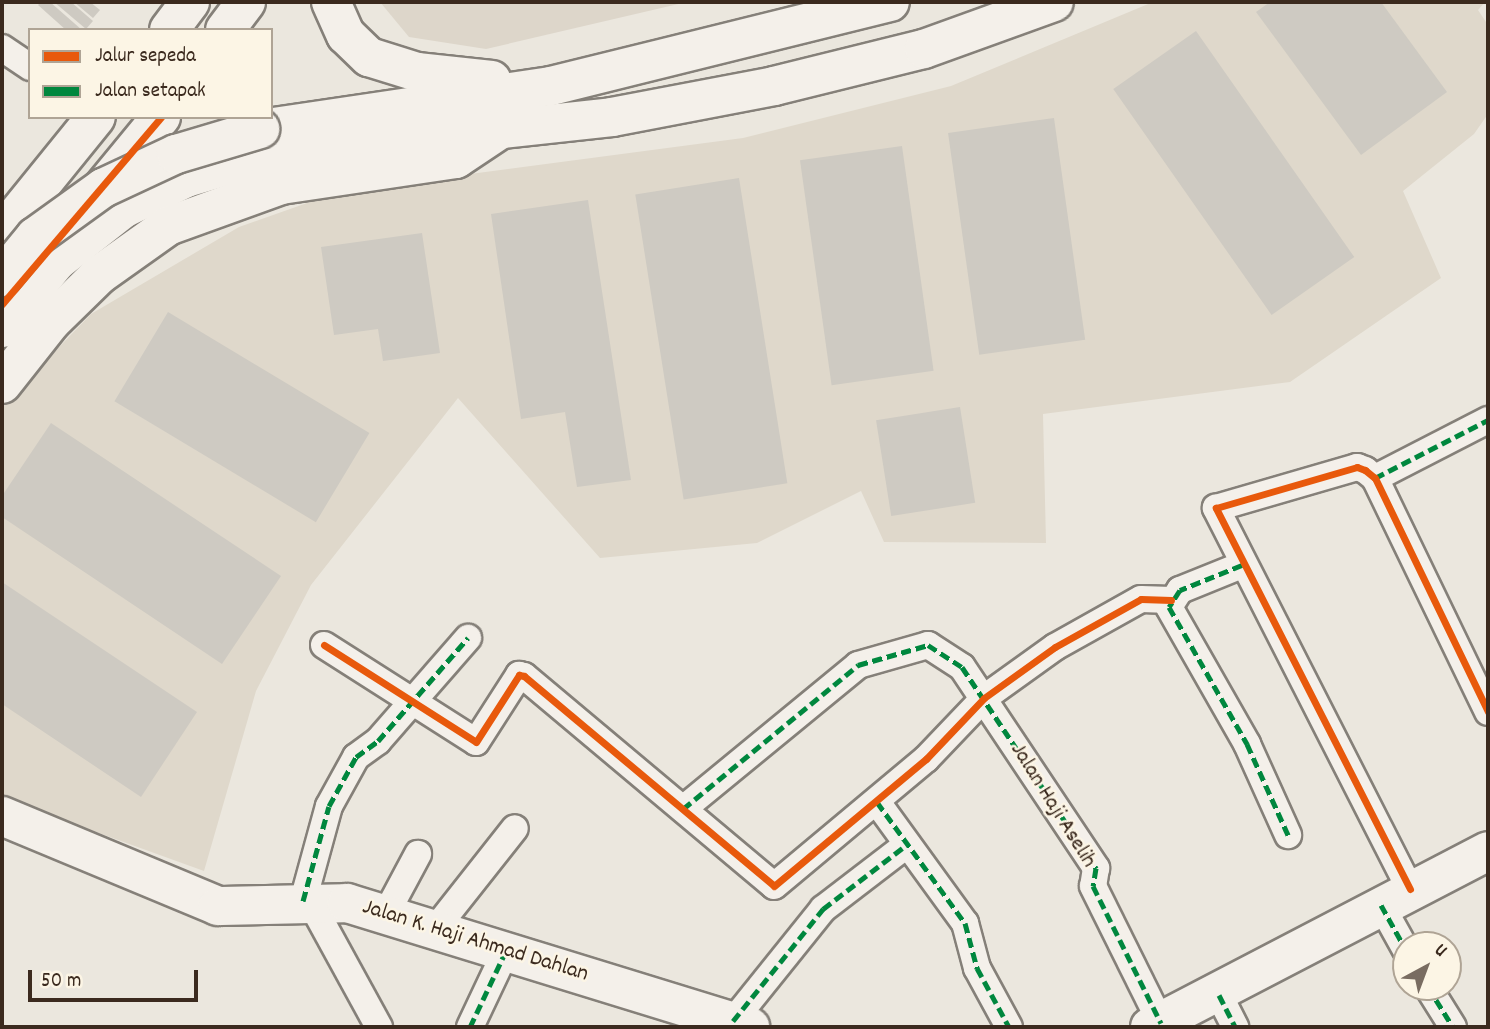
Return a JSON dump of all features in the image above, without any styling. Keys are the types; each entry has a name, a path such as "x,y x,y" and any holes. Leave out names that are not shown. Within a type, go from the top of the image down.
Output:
{"main road":[{"path":"170,28 190,2"},
{"path":"226,28 246,2"},
{"path":"331,2 346,35 369,57 417,72 551,86"},
{"path":"2,278 35,237 103,188 176,154 261,142 551,86 890,2"},
{"path":"2,328 57,261 123,209 261,142 499,129 612,117 774,86 924,49 1054,2"},
{"path":"2,233 94,119"},
{"path":"2,304 159,119"},
{"path":"2,384 51,321 99,275 167,226 281,185 456,159 499,129"},
{"name":"Jalan K. Haji Ahmad Dahlan","path":"2,816 200,901 237,909 299,902 387,912 505,953 742,1024"},
{"path":"1156,1025 1227,1011 1396,897 1488,851"}],"street":[{"path":"2,48 28,66"},
{"path":"1375,478 1488,420"},
{"path":"1402,931 1396,897 1312,688 1216,514 1221,503 1357,467 1375,478 1488,712"},
{"path":"1242,565 1180,590 1171,600 1173,619 1247,744 1288,835"},
{"path":"324,645 476,742 519,675 524,676 774,886 877,802 984,698 1055,647 1142,599 1171,600"},
{"path":"379,1027 299,902 329,806 356,757 412,701 468,638"},
{"name":"Jalan Haji Aselih","path":"683,808 858,665 928,645 961,667 1096,868 1093,886 1156,1025"},
{"path":"877,802 905,846 965,923 977,968 1009,1027"},
{"path":"436,928 515,828"},
{"path":"742,1024 823,909 905,846"},
{"path":"387,912 418,854"},
{"path":"470,1027 505,953"},
{"path":"1437,1001 1453,1027"}],"shaded area":[{"path":"380,2 687,2 486,49 409,37"},
{"path":"1153,2 1485,2 1478,10 1488,25 1488,114 1474,134 1403,191 1441,278 1290,382 1043,414 1046,543 884,542 861,491 757,543 600,558 458,398 311,585 256,691 204,871 2,798 2,406 91,314 239,227 341,191 743,138 951,86"}],"building":[{"path":"41,2 50,2 80,28 64,28 38,5"},
{"path":"54,2 71,2 93,21 85,28"},
{"path":"74,2 90,2 100,10 93,18"},
{"path":"1270,2 1381,2 1447,92 1361,155 1256,12"},
{"path":"1196,31 1354,257 1272,315 1113,89"},
{"path":"1054,118 1085,340 979,355 948,133"},
{"path":"902,146 934,371 832,385 800,160"},
{"path":"739,178 787,483 684,500 635,194"},
{"path":"588,200 631,480 577,487 565,412 521,419 491,214"},
{"path":"422,233 440,353 383,361 378,329 334,335 321,247"},
{"path":"168,312 369,433 316,522 114,401"},
{"path":"960,407 975,503 891,516 876,420"},
{"path":"51,423 281,576 222,664 2,517 2,496"},
{"path":"2,582 197,712 141,797 2,704"}],"marked path":[{"path":"1375,478 1488,420"},
{"path":"1242,565 1180,590 1169,607 1247,744 1288,835"},
{"path":"303,901 329,806 356,757 378,741 468,638"},
{"path":"683,809 858,665 928,645 962,667 1096,868 1093,886 1161,1023"},
{"path":"877,802 965,923 977,968 1009,1027"},
{"path":"733,1021 823,909 905,846"},
{"path":"1381,905 1395,931"},
{"path":"470,1027 505,953"},
{"path":"1219,995 1235,1027"},
{"path":"1437,1001 1453,1027"}],"cycle path":[{"path":"2,304 159,119"},
{"path":"1410,889 1216,508 1357,467 1365,470 1375,478 1488,712"},
{"path":"324,645 476,742 519,675 524,676 774,886 926,759 984,698 1055,647 1141,599 1171,600"}]}
